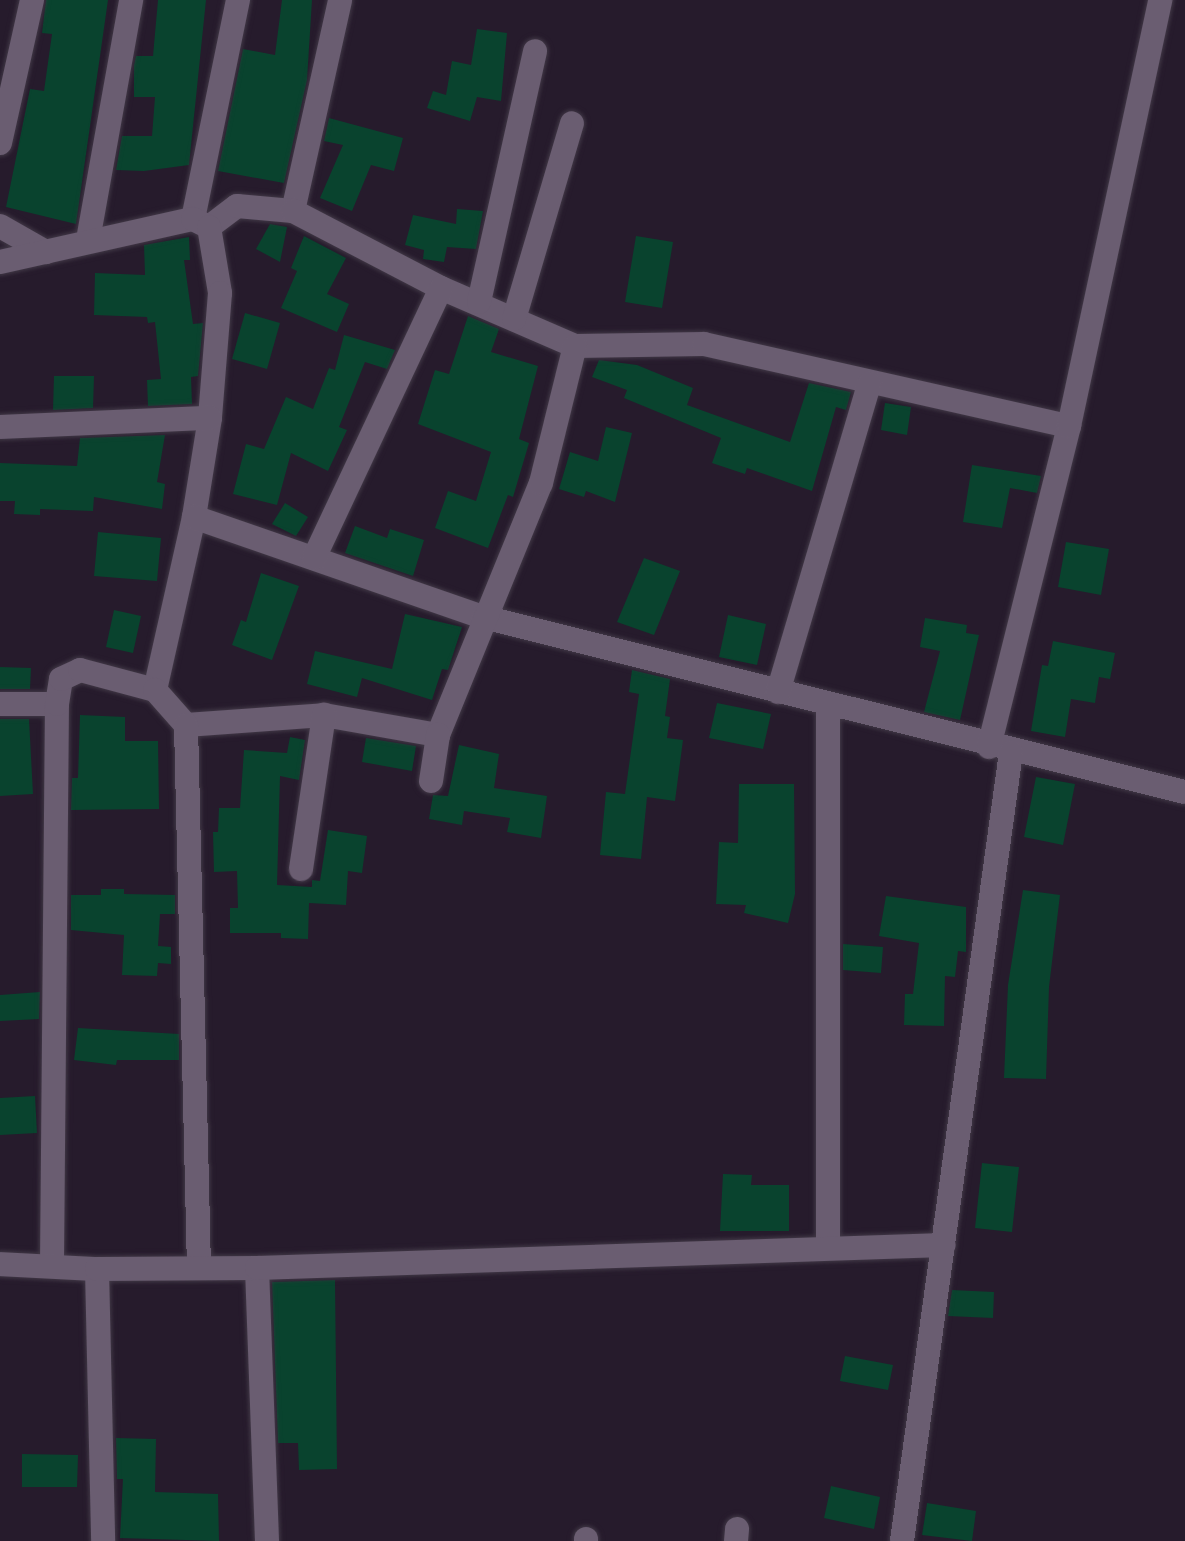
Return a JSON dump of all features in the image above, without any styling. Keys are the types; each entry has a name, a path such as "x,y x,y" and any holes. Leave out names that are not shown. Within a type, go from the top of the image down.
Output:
{"street":[{"path":"0,143 32,0"},
{"path":"88,240 131,0"},
{"path":"155,690 194,517 210,418 220,293 201,223 238,0"},
{"path":"293,211 340,0"},
{"path":"902,1541 944,1245 1000,749 1160,0"},
{"path":"479,302 536,51"},
{"path":"514,319 572,123"},
{"path":"0,262 88,240 201,223 237,206 293,211 441,288 479,302 575,346 704,344 869,384 1069,426"},
{"path":"0,226 46,252"},
{"path":"314,558 441,288"},
{"path":"431,780 438,735 483,617 541,483 575,346"},
{"path":"778,692 869,384"},
{"path":"0,427 210,418"},
{"path":"194,517 483,617 1000,749 1185,792"},
{"path":"52,1263 57,704 61,679 80,670 155,690 186,725 199,1267"},
{"path":"0,704 57,704"},
{"path":"828,705 828,1248"},
{"path":"186,725 324,715 438,735"},
{"path":"301,869 324,715"},
{"path":"0,1264 52,1263 97,1269 257,1268 944,1245"},
{"path":"257,1268 267,1541"},
{"path":"97,1269 103,1541"}],"building":[{"path":"46,0 108,0 76,224 6,207 30,89 44,91 52,34 42,33"},
{"path":"158,0 206,0 189,165 144,171 116,170 122,136 152,136 155,97 134,97 134,65 136,56 153,56"},
{"path":"282,0 312,0 307,80 284,183 218,171 243,49 275,55"},
{"path":"477,29 507,33 501,101 477,97 470,121 427,108 433,91 446,95 452,61 471,65"},
{"path":"329,118 403,138 394,171 371,165 352,211 320,198 343,145 324,141"},
{"path":"457,209 483,211 476,249 447,247 444,262 423,259 424,250 405,245 413,215 456,224"},
{"path":"270,224 287,227 280,262 256,249"},
{"path":"304,236 346,258 327,294 349,304 337,332 281,308 297,271 291,268"},
{"path":"636,236 673,242 662,308 625,302"},
{"path":"189,237 190,260 184,260 193,324 203,323 198,376 191,377 192,404 148,406 147,380 161,379 155,322 148,323 147,317 94,315 95,273 145,275 144,245"},
{"path":"245,313 280,323 267,369 232,359"},
{"path":"468,316 499,329 491,352 538,366 519,439 529,443 513,497 508,495 488,548 435,528 448,491 476,501 491,452 418,424 435,370 449,374"},
{"path":"344,335 395,350 387,369 365,362 339,427 347,430 328,471 291,453 277,505 233,494 246,444 264,449 286,397 313,409 329,368 335,370"},
{"path":"599,360 637,365 693,388 687,405 790,442 809,383 851,392 846,410 836,407 812,491 747,468 745,474 712,463 721,438 624,398 627,390 592,377"},
{"path":"54,376 94,376 93,408 53,410"},
{"path":"885,403 911,407 907,435 881,430"},
{"path":"606,427 632,433 615,502 586,491 584,497 559,489 570,452 598,461"},
{"path":"165,435 157,482 165,484 162,509 94,497 93,511 40,509 40,515 14,514 15,501 0,501 0,463 77,466 80,438"},
{"path":"972,465 1041,476 1037,493 1010,488 1002,528 963,522"},
{"path":"285,503 308,517 296,536 272,524"},
{"path":"355,526 387,538 390,529 424,540 413,576 345,553"},
{"path":"98,532 161,538 157,581 94,576"},
{"path":"1066,542 1109,549 1101,595 1058,587"},
{"path":"644,558 680,571 654,635 617,622"},
{"path":"261,573 299,586 272,660 232,645 241,620 246,622"},
{"path":"114,610 141,616 133,653 106,647"},
{"path":"405,614 462,627 448,670 442,669 432,700 362,678 357,697 307,684 315,651 392,669"},
{"path":"728,615 766,624 757,665 719,657"},
{"path":"925,618 967,625 966,633 979,635 960,720 924,712 940,651 920,647"},
{"path":"1053,641 1115,653 1110,679 1099,677 1095,703 1071,699 1065,737 1031,731 1042,665 1048,666"},
{"path":"0,667 31,668 30,689 0,689"},
{"path":"632,670 670,679 665,716 670,717 667,738 683,740 675,801 647,797 641,859 600,855 606,792 625,794 639,694 629,692"},
{"path":"717,703 771,714 763,749 709,738"},
{"path":"80,715 125,717 125,741 158,741 159,809 71,810 72,778 78,778"},
{"path":"0,719 29,719 33,794 0,796"},
{"path":"290,737 305,740 299,780 280,776 277,885 312,887 312,880 320,881 328,830 367,836 362,873 348,871 346,905 309,903 308,939 281,938 281,933 230,933 230,908 238,908 237,871 214,872 213,832 218,832 219,808 240,808 244,750 287,753"},
{"path":"366,738 416,746 412,771 362,762"},
{"path":"459,745 499,754 494,788 547,796 541,838 507,832 510,818 464,811 462,825 429,819 433,795 448,796"},
{"path":"1036,777 1075,784 1063,845 1024,837"},
{"path":"739,784 794,784 795,894 788,923 744,913 746,905 716,904 719,842 738,843"},
{"path":"101,889 124,889 124,894 175,895 175,914 160,914 158,946 171,947 171,964 158,963 157,976 122,975 124,935 71,930 71,895 101,895"},
{"path":"1023,890 1060,895 1049,987 1046,1079 1004,1078 1008,985"},
{"path":"886,896 966,907 966,952 958,951 955,977 945,976 944,1026 904,1025 905,994 913,994 919,943 879,936"},
{"path":"843,944 883,947 881,973 843,970"},
{"path":"40,992 39,1019 0,1021 0,995"},
{"path":"78,1028 179,1034 179,1060 117,1060 116,1065 74,1060"},
{"path":"35,1096 37,1133 0,1135 0,1098"},
{"path":"982,1163 1019,1167 1012,1232 975,1228"},
{"path":"723,1174 752,1175 751,1185 789,1185 789,1231 720,1231"},
{"path":"335,1280 337,1469 299,1470 298,1443 278,1443 272,1282"},
{"path":"952,1290 994,1292 993,1318 948,1316"},
{"path":"845,1356 893,1365 888,1390 840,1381"},
{"path":"116,1438 156,1439 155,1492 218,1494 219,1541 120,1538 123,1479 117,1479"},
{"path":"22,1454 78,1455 77,1487 22,1487"},
{"path":"831,1486 880,1497 874,1529 824,1518"},
{"path":"927,1503 976,1511 972,1541 922,1535"}]}
